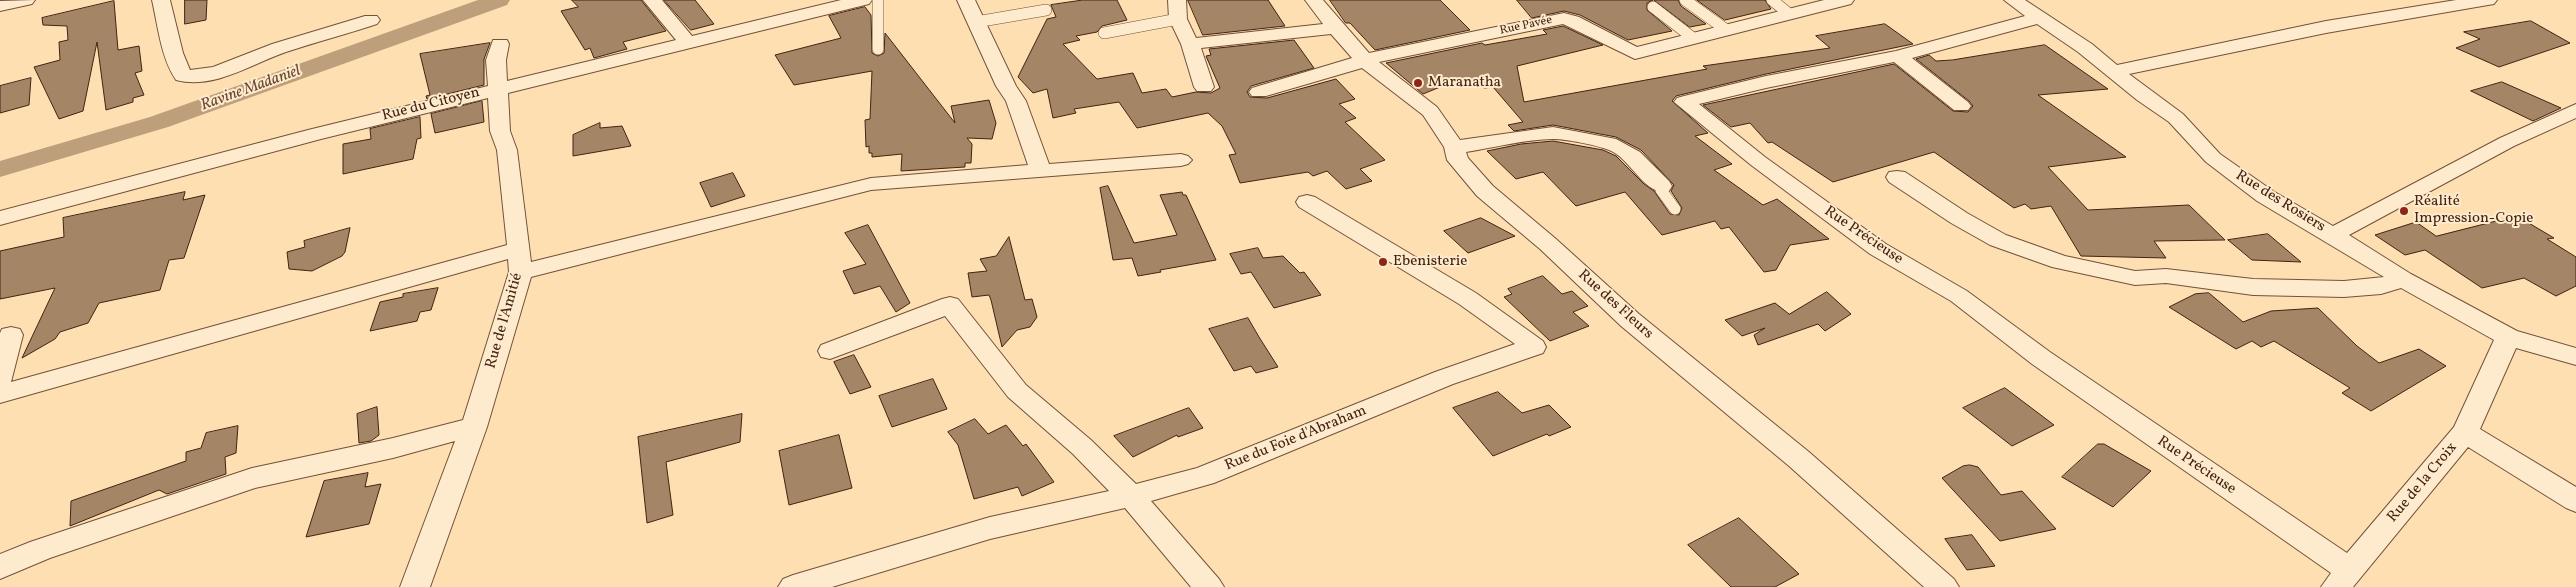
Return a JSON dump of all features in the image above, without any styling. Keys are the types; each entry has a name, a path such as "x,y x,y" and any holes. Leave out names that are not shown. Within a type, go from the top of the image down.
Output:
{"street":[{"path":"0,6 26,0"},
{"path":"161,0 174,53 183,76 196,77 221,71 277,49 371,20"},
{"path":"652,0 688,43"},
{"path":"789,0 801,16"},
{"name":"Rue du Citoyen","path":"0,218 496,88 862,0"},
{"path":"966,0 1006,86 1016,101 1041,171"},
{"path":"1177,0 1178,19 1190,44 1204,87"},
{"name":"Rue des Fleurs","path":"1314,0 1366,61 1430,111 1454,147 1458,160 1484,191 1548,244 1630,320 1799,459 1944,587"},
{"name":"Rue Pavée","path":"1259,92 1387,54 1564,18 1635,53 1845,0"},
{"name":"Rue des Rosiers","path":"2013,0 2114,71 2144,96 2176,118 2213,158 2265,196 2333,235 2402,279 2508,337 2571,350"},
{"path":"2114,71 2326,27 2488,0"},
{"name":"Rue Précieuse","path":"2040,18 1898,56 1766,82 1684,102 1758,161 1878,250 1959,296 2343,578"},
{"path":"1190,44 1336,28"},
{"name":"Rue de l'Amitié","path":"415,587 474,428 520,260 507,150 500,131 496,88 496,60 500,44"},
{"path":"1898,56 1961,106"},
{"path":"2333,235 2507,142 2576,110"},
{"path":"1454,147 1553,133 1616,145 1634,156 1661,186"},
{"path":"0,394 520,260 871,184 1180,160"},
{"path":"1897,177 1959,218 1998,240 2060,262 2135,278 2166,276 2252,287 2344,289 2381,286 2402,279"},
{"name":"Rue du Foie d'Abraham","path":"793,587 990,528 1131,496 1204,476 1444,378 1534,347 1507,324 1460,292 1394,256 1307,202"},
{"path":"830,351 950,305 1017,391 1082,447 1131,496 1209,587"},
{"path":"0,379 11,335"},
{"path":"2466,432 2508,337"},
{"path":"0,567 40,550 252,478 393,448 474,428"},
{"name":"Rue de la Croix","path":"2343,578 2466,432 2576,501"}],"lane":[{"path":"878,0 878,49"},
{"path":"1685,0 1725,29"},
{"path":"1772,0 1788,13"},
{"path":"1653,8 1693,38"},
{"path":"976,22 1046,10"},
{"path":"1104,33 1178,19"},
{"path":"1661,186 1661,190 1675,209"}],"building":[{"path":"185,0 207,0 206,20 185,24"},
{"path":"572,0 641,0 666,31 623,42 627,49 594,58 590,48 585,50 561,11 578,7"},
{"path":"664,0 695,0 714,24 691,30"},
{"path":"1083,0 1117,0 1127,20 1102,26 1097,32 1076,36 1080,40 1063,44 1097,79 1133,73 1142,93 1166,89 1172,97 1196,92 1211,93 1220,88 1206,56 1211,55 1209,49 1294,40 1314,68 1251,86 1247,92 1250,97 1267,98 1336,79 1355,99 1339,104 1356,118 1345,122 1385,160 1360,169 1372,181 1346,189 1327,171 1313,176 1308,172 1240,183 1229,155 1236,154 1222,126 1208,113 1137,128 1119,102 1074,109 1076,113 1053,118 1047,89 1033,93 1018,77 1047,19 1056,17 1051,5"},
{"path":"1188,0 1268,0 1285,26 1203,35"},
{"path":"1330,0 1440,0 1470,30 1375,50 1350,23 1346,23"},
{"path":"1517,0 1653,0 1647,3 1647,10 1672,31 1628,40 1580,15 1564,11 1532,18"},
{"path":"1654,0 1678,0 1681,6 1706,24 1690,27"},
{"path":"1697,0 1765,0 1771,9 1725,20"},
{"path":"114,1 118,50 139,46 142,71 135,73 144,95 133,98 133,102 106,110 97,42 83,111 59,119 34,67 60,60 59,42 68,40 67,26 43,25 42,18"},
{"path":"865,7 871,15 872,53 878,56 884,53 885,33 955,123 951,106 989,100 996,123 992,139 967,138 972,144 971,163 965,163 965,167 901,171 902,154 872,157 872,153 869,153 869,146 866,147 865,120 870,119 872,71 794,85 775,55 841,38 829,16"},
{"path":"2531,21 2570,43 2499,67 2456,48 2480,39 2464,32"},
{"path":"1885,24 1913,44 1766,74 1676,96 1672,101 1708,133 1695,136 1732,164 1714,170 1763,205 1777,199 1829,239 1790,245 1776,270 1764,272 1729,227 1721,229 1715,221 1662,235 1625,192 1576,206 1543,172 1516,179 1487,151 1521,144 1553,141 1603,150 1616,156 1644,184 1654,191 1670,214 1679,215 1682,208 1671,191 1674,185 1641,150 1616,137 1553,125 1514,131 1508,125 1523,122 1493,87 1484,88 1478,80 1466,83 1462,78 1423,94 1386,63 1482,43 1485,45 1547,34 1543,30 1563,26 1603,45 1517,66 1524,102 1707,69 1703,66 1830,48 1816,36"},
{"path":"490,43 484,59 484,85 427,99 426,96 430,95 420,54"},
{"path":"2045,45 2108,89 2038,95 2126,157 2048,167 2088,210 2189,205 2225,240 2154,241 2166,258 2081,256 2051,206 2031,209 2025,204 2014,208 1934,152 1833,182 1772,142 1768,143 1750,123 1731,127 1703,105 1894,64 1953,111 1968,112 1973,106 1969,101 1916,59 1929,55 1936,61 1952,60"},
{"path":"31,78 29,105 0,113 0,86"},
{"path":"2502,82 2561,108 2533,121 2471,91"},
{"path":"482,101 484,122 435,133 431,114"},
{"path":"420,117 421,138 417,139 413,159 343,174 343,144 371,139 370,129"},
{"path":"600,123 600,128 622,126 631,146 573,156 573,135"},
{"path":"733,173 745,196 711,207 700,183"},
{"path":"1108,186 1134,243 1177,235 1160,195 1182,192 1183,195 1186,195 1216,260 1138,276 1132,258 1113,260 1100,188"},
{"path":"185,192 183,200 205,195 184,258 169,260 160,290 99,303 88,323 60,332 55,339 22,358 55,288 0,299 0,251 64,237 63,218"},
{"path":"2517,216 2554,238 2547,239 2576,257 2576,286 2556,296 2524,278 2482,288 2425,250 2405,255 2375,235 2416,222 2436,236"},
{"path":"1481,218 1515,236 1468,253 1444,231"},
{"path":"868,225 910,303 896,312 880,286 854,294 843,271 866,264 845,233"},
{"path":"350,228 345,252 342,256 312,271 289,269 287,252 305,247 304,241"},
{"path":"2268,234 2301,262 2252,260 2228,240"},
{"path":"1009,237 1025,300 1032,299 1037,317 1030,327 1017,330 1002,347 989,295 972,297 968,273 987,271 980,259 996,256"},
{"path":"1258,248 1263,258 1283,256 1300,273 1304,272 1321,295 1274,308 1251,272 1241,274 1230,254"},
{"path":"1543,276 1562,294 1572,291 1588,306 1573,312 1589,326 1550,341 1504,297 1512,294 1508,289"},
{"path":"438,288 431,310 420,312 417,321 370,331 380,302 403,297 403,294"},
{"path":"1827,292 1851,314 1825,331 1818,324 1758,345 1754,335 1765,328 1742,336 1725,320 1775,303 1789,314"},
{"path":"2209,293 2243,322 2271,311 2318,308 2357,346 2379,363 2419,349 2446,366 2371,411 2342,393 2350,388 2274,341 2261,347 2252,341 2236,349 2169,307 2195,294"},
{"path":"1248,318 1278,367 1256,373 1251,366 1234,371 1209,329"},
{"path":"854,355 871,387 850,394 834,362"},
{"path":"933,379 947,409 892,427 879,396"},
{"path":"2005,388 2054,425 2012,446 1963,408"},
{"path":"1498,392 1522,413 1549,405 1571,427 1549,436 1547,434 1493,456 1453,408"},
{"path":"377,407 379,435 371,441 359,443 357,414"},
{"path":"1189,408 1203,428 1178,437 1177,435 1133,457 1114,436"},
{"path":"742,414 740,442 666,462 673,515 647,523 638,437"},
{"path":"975,419 988,434 1006,425 1023,446 1026,444 1054,482 1022,496 1018,487 974,499 958,445 948,432"},
{"path":"238,426 236,453 225,457 226,474 167,494 159,490 70,526 71,501 186,461 186,452 201,448 206,433"},
{"path":"839,435 852,488 789,505 779,451"},
{"path":"2098,444 2104,444 2151,471 2113,507 2062,477"},
{"path":"1963,466 1978,467 2001,495 2022,491 2056,529 2000,541 1942,478"},
{"path":"368,473 365,487 381,484 369,524 306,537 324,481"},
{"path":"1739,518 1799,574 1775,587 1731,587 1688,545"},
{"path":"1972,535 1995,566 1967,570 1945,539"}],"waterway":[{"name":"Ravine Madaniel","path":"0,169 159,122 499,0"}],"place":[{"name":"Maranatha","path":"1418,83"},
{"name":"Réalité Impression-Copie","path":"2404,211"},
{"name":"Ebenisterie","path":"1383,262"}]}
